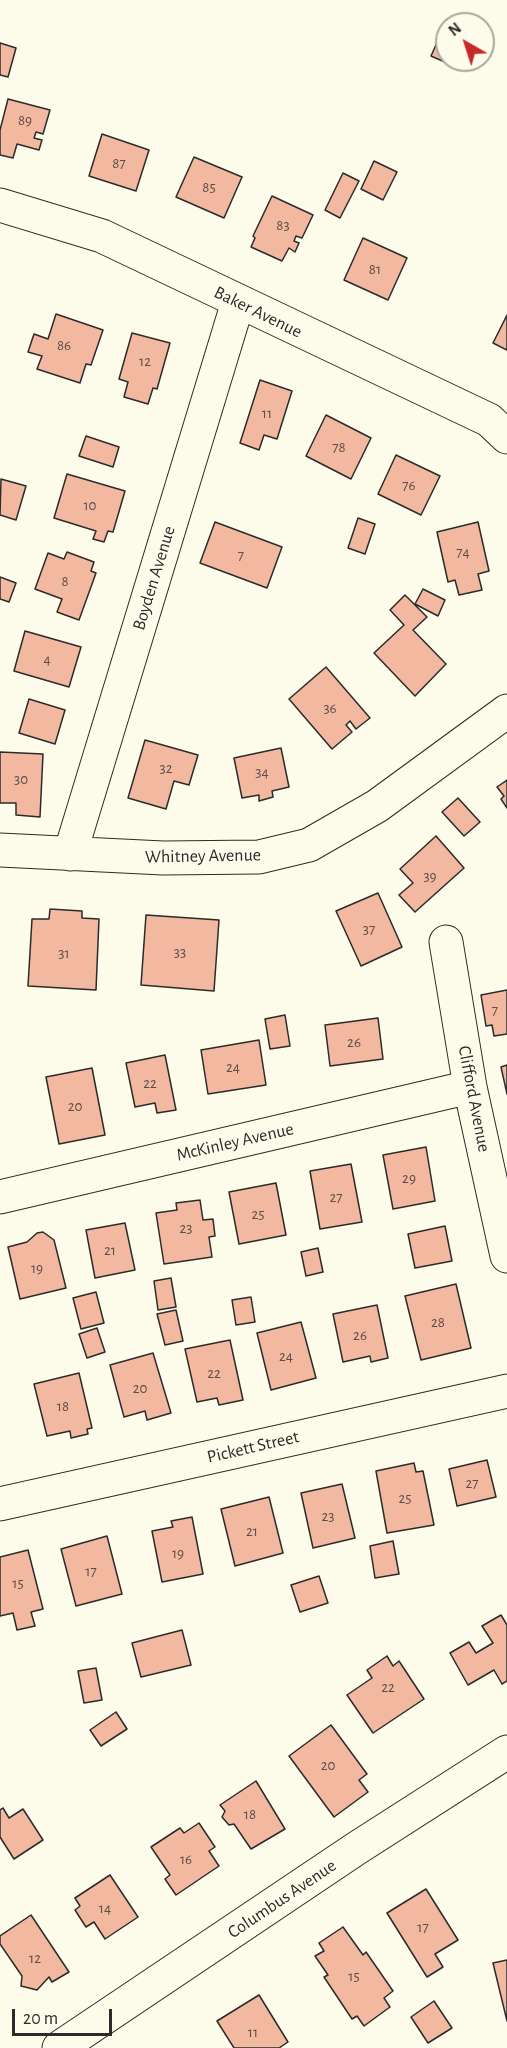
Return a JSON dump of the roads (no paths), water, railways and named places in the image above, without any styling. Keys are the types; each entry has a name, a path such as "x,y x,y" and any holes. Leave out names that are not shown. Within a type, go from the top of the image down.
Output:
{"street":[{"name":"Baker Avenue","path":"0,205 102,236 489,420 507,437"},
{"name":"Boyden Avenue","path":"70,854 238,302"},
{"name":"Whitney Avenue","path":"0,850 163,858 259,857 309,845 377,806 507,711"},
{"name":"Clifford Avenue","path":"446,942 470,1087 507,1256"},
{"name":"McKinley Avenue","path":"0,1197 470,1087"},
{"name":"Pickett Street","path":"0,1504 507,1390"},
{"name":"Columbus Avenue","path":"59,2048 357,1848 507,1752"}]}
